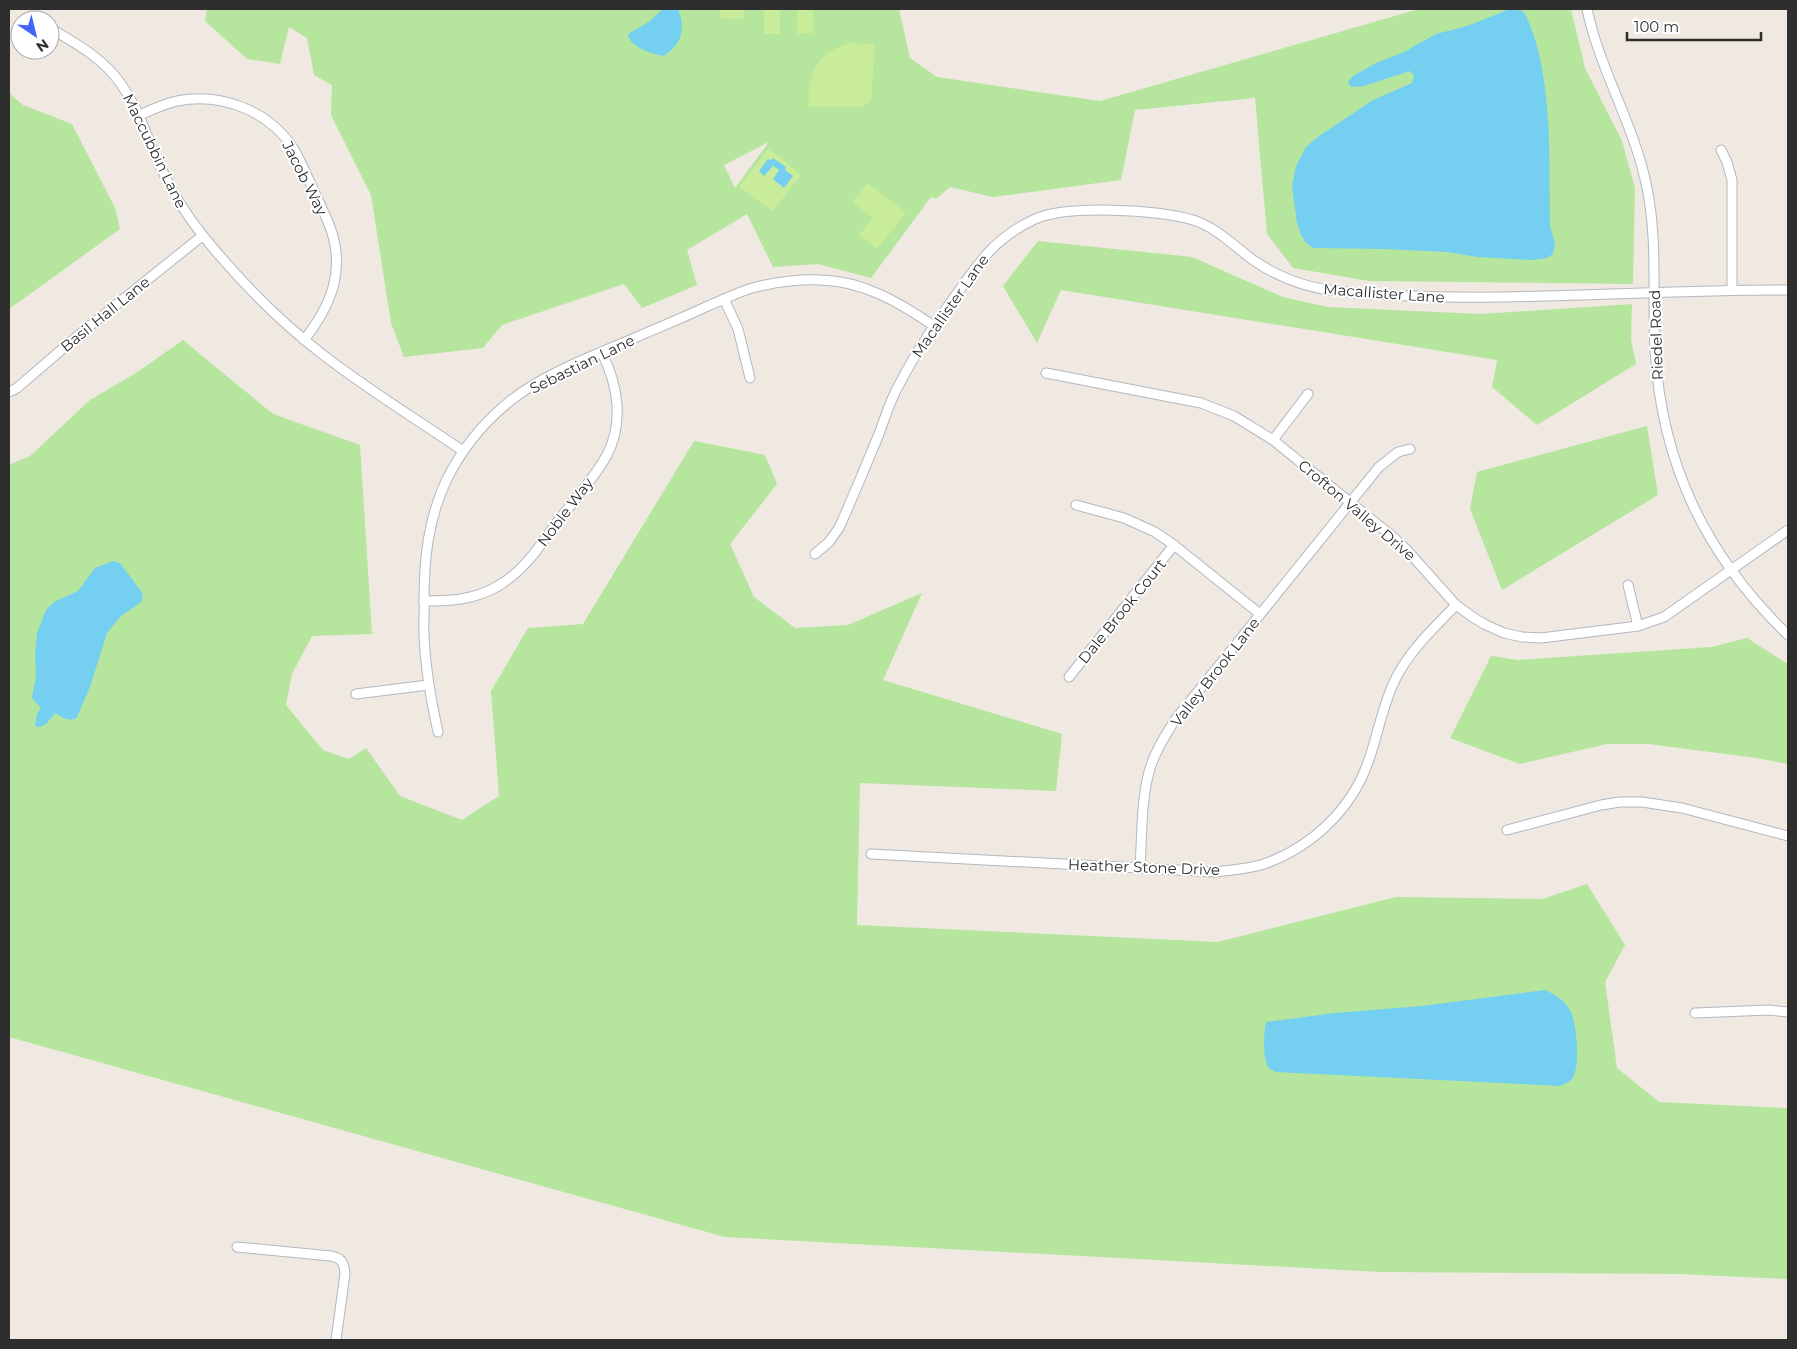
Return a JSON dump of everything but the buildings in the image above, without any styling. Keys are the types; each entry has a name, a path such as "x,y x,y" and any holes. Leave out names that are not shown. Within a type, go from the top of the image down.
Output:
{"street":[{"name":"Riedel Road","path":"1587,9 1598,49 1632,132 1642,162 1652,214 1655,350 1658,388 1674,456 1697,514 1712,543 1751,596 1788,635"},
{"name":"Maccubbin Lane","path":"60,34 82,47 104,64 122,85 171,190 202,236 247,287 304,340 338,366 463,451"},
{"name":"Jacob Way","path":"138,116 160,106 186,99 206,98 224,101 258,114 279,131 290,144 330,226 336,260 333,289 328,306 304,340"},
{"path":"1720,150 1727,162 1732,180 1732,290"},
{"name":"Macallister Lane","path":"815,554 829,542 839,528 897,386 934,326 986,252 1002,238 1034,218 1052,213 1069,210 1168,214 1197,222 1223,236 1270,271 1302,285 1320,290 1450,298 1788,290"},
{"name":"Basil Hall Lane","path":"9,392 17,388 202,236"},
{"name":"Sebastian Lane","path":"438,732 428,685 424,635 425,560 431,524 446,482 463,451 494,416 526,390 549,376 724,299 777,283 801,280 836,281 867,289 889,298 934,326"},
{"path":"724,299 738,328 750,378"},
{"name":"Noble Way","path":"424,601 465,599 487,592 507,580 528,561 600,466 612,444 617,413 614,380 602,352"},
{"name":"Crofton Valley Drive","path":"1046,373 1201,403 1234,416 1273,440 1406,549 1456,605 1486,626 1522,637 1541,638 1638,626 1664,617 1677,610 1788,530"},
{"path":"1273,440 1308,394"},
{"name":"Valley Brook Lane","path":"1140,868 1144,795 1149,771 1175,720 1350,502 1388,459 1398,452 1410,449"},
{"path":"1076,505 1124,518 1147,528 1174,545 1260,614"},
{"name":"Dale Brook Court","path":"1069,677 1174,545"},
{"path":"1628,585 1638,626"},
{"name":"Heather Stone Drive","path":"871,854 1215,872 1262,865 1284,856 1317,834 1343,807 1361,780 1396,678 1416,648 1456,605"},
{"path":"356,694 428,685"},
{"path":"1507,830 1600,805 1620,802 1642,802 1682,808 1788,836"},
{"path":"1694,1013 1770,1010 1788,1012"},
{"path":"238,1247 331,1256 342,1261 345,1274 336,1340"}],"green space":[{"path":"207,9 899,9 910,58 937,77 1100,101 1419,9 1571,9 1585,68 1622,141 1635,188 1633,284 1369,281 1293,268 1267,234 1255,98 1135,110 1121,180 993,197 950,187 936,199 931,197 871,278 818,264 773,267 747,214 687,250 697,285 642,308 624,284 502,325 483,348 404,357 391,323 371,195 331,115 332,85 314,75 307,38 289,27 280,64 247,59 205,21","holes":["769,142 735,188 724,165"]},
{"path":"720,9 744,9 743,19 720,18"},
{"path":"764,9 780,9 780,34 764,34"},
{"path":"797,9 813,9 813,33 797,34"},
{"path":"849,43 875,44 871,100 862,107 809,107 809,85 821,59 828,53"},
{"path":"9,93 23,105 72,124 115,208 120,229 9,309"},
{"path":"769,148 801,175 773,211 739,187"},
{"path":"868,183 906,213 877,249 859,235 873,218 852,202"},
{"path":"1038,241 1192,257 1283,297 1328,307 1481,314 1632,304 1631,340 1636,364 1537,425 1492,387 1497,360 1061,290 1037,343 1003,286"},
{"path":"183,340 273,414 360,445 372,634 312,636 292,674 286,705 323,750 349,759 366,748 400,796 462,820 499,796 491,691 528,628 583,624 694,441 765,455 777,484 730,544 754,597 795,628 848,625 922,593 883,680 1062,734 1056,791 860,783 857,925 1218,942 1396,897 1542,899 1587,884 1625,945 1605,982 1617,1068 1659,1102 1788,1108 1788,1279 1680,1274 1381,1272 725,1237 9,1037 9,465 30,456 90,400 136,373"},
{"path":"1647,426 1658,495 1502,590 1470,509 1477,472"},
{"path":"1747,638 1788,664 1788,764 1757,758 1648,744 1607,744 1520,764 1450,738 1491,656 1518,660 1711,647"}],"water":[{"path":"663,9 678,9 682,30 678,42 663,56 648,52 632,43 628,34 650,21"},
{"path":"1510,9 1523,11 1531,26 1543,75 1548,118 1550,226 1555,244 1553,254 1547,258 1533,260 1477,257 1447,252 1313,248 1306,243 1297,223 1292,186 1296,166 1306,147 1319,136 1373,100 1412,83 1414,76 1410,71 1364,86 1351,87 1348,82 1353,76 1376,63 1404,52 1436,34 1467,26"},
{"path":"773,158 786,167 785,170 793,176 784,188 773,179 779,170 773,166 764,176 759,171 768,159 771,160"},
{"path":"113,561 120,563 143,594 141,602 121,616 107,633 90,687 77,717 68,719 55,713 46,724 40,727 35,726 37,714 41,708 32,698 36,675 35,654 37,633 46,610 54,602 78,591 95,568"},
{"path":"1545,990 1557,996 1566,1005 1571,1012 1575,1026 1577,1055 1575,1072 1572,1079 1560,1086 1276,1072 1269,1068 1265,1059 1264,1039 1266,1022 1335,1013 1422,1006"}]}
